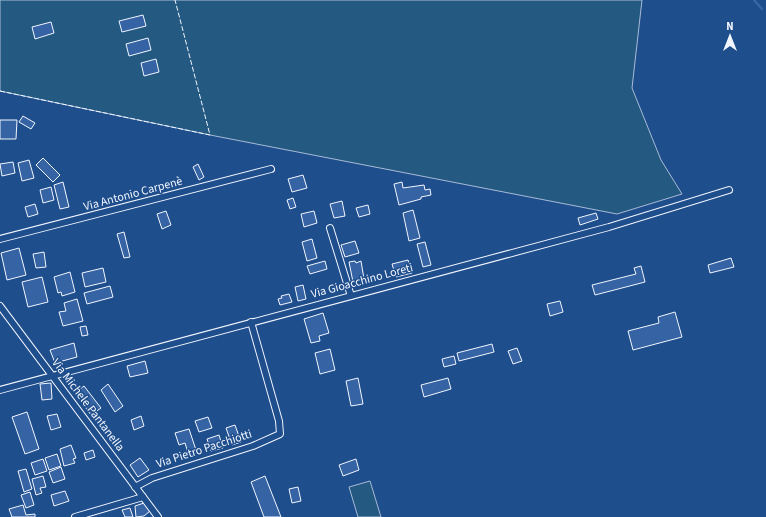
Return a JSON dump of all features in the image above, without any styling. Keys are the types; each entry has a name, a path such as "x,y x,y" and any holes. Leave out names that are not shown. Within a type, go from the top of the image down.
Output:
{"street":[{"name":"Via Antonio Carpenè","path":"0,240 271,169"},
{"name":"Via Gioacchino Loreti","path":"0,390 609,227 729,190"},
{"path":"330,228 351,296"},
{"name":"Via Michele Pantanella","path":"0,306 158,517"},
{"name":"Via Pietro Pacchiotti","path":"135,487 152,478 254,446 280,434 279,421 251,322"},
{"path":"75,517 143,497"}],"shaded area":[{"path":"0,0 642,0 632,88 661,160 682,194 617,214 210,135 0,91"},
{"path":"370,481 381,517 358,517 349,487"}],"building":[{"path":"143,15 146,26 122,32 119,21"},
{"path":"51,22 54,33 35,39 32,27"},
{"path":"148,38 151,50 129,56 126,44"},
{"path":"156,59 159,72 144,76 141,63"},
{"path":"23,116 35,123 31,129 19,122"},
{"path":"0,120 17,120 16,139 0,139"},
{"path":"43,158 60,175 53,182 36,165"},
{"path":"29,160 34,178 22,181 18,163"},
{"path":"13,162 15,173 2,176 0,164"},
{"path":"198,164 204,177 199,180 193,167"},
{"path":"303,175 307,188 292,192 288,179"},
{"path":"63,182 69,207 60,209 54,185"},
{"path":"402,182 403,188 424,185 425,190 430,189 431,195 399,205 394,184"},
{"path":"51,187 54,200 43,203 40,190"},
{"path":"293,198 296,207 290,209 287,200"},
{"path":"342,201 345,216 334,218 330,204"},
{"path":"35,204 38,214 28,217 25,207"},
{"path":"368,205 370,214 359,217 356,208"},
{"path":"413,210 420,238 409,241 403,213"},
{"path":"166,211 171,225 162,229 157,214"},
{"path":"314,211 317,223 304,227 301,214"},
{"path":"596,213 598,219 580,225 578,218"},
{"path":"124,232 130,257 124,258 117,234"},
{"path":"312,239 317,258 307,261 302,242"},
{"path":"355,241 359,253 345,257 341,245"},
{"path":"425,242 431,265 423,267 417,244"},
{"path":"19,248 26,275 7,280 1,253"},
{"path":"44,252 46,267 36,268 33,254"},
{"path":"731,258 734,267 710,273 708,265"},
{"path":"408,260 412,273 396,277 392,264"},
{"path":"325,261 327,269 310,274 307,266"},
{"path":"355,261 356,263 361,261 364,279 353,282 349,262"},
{"path":"641,266 645,282 595,295 592,285 636,274 634,268"},
{"path":"103,268 106,282 85,287 82,273"},
{"path":"70,272 75,292 62,296 61,292 58,293 54,277"},
{"path":"42,277 48,302 28,307 22,282"},
{"path":"303,285 306,299 298,301 295,287"},
{"path":"110,286 113,297 87,304 84,293"},
{"path":"289,294 292,302 280,305 278,299 282,298 281,296"},
{"path":"77,299 83,321 63,326 59,312 66,311 64,303"},
{"path":"560,301 563,312 550,316 547,304"},
{"path":"675,312 682,337 633,350 628,331 659,323 658,317"},
{"path":"323,313 329,333 319,336 320,341 311,343 304,319"},
{"path":"86,326 88,335 82,336 80,327"},
{"path":"74,343 77,357 55,363 50,350"},
{"path":"492,344 494,352 459,361 457,353"},
{"path":"517,348 522,361 513,364 508,351"},
{"path":"330,349 335,370 320,374 315,353"},
{"path":"454,356 456,364 444,367 442,359"},
{"path":"145,361 148,373 130,377 127,366"},
{"path":"358,378 363,404 351,406 346,381"},
{"path":"448,378 451,389 424,397 421,385"},
{"path":"51,383 52,399 42,400 40,384"},
{"path":"108,384 123,406 115,412 101,390"},
{"path":"84,386 101,408 91,415 75,393"},
{"path":"27,412 39,449 25,454 12,417"},
{"path":"57,414 61,427 51,430 47,416"},
{"path":"141,416 144,426 134,430 131,420"},
{"path":"208,417 212,428 199,432 195,421"},
{"path":"235,425 241,442 232,445 226,428"},
{"path":"189,429 197,453 189,456 185,443 179,445 175,433"},
{"path":"219,435 223,448 211,451 207,439"},
{"path":"71,445 76,458 73,459 75,463 64,466 60,449"},
{"path":"93,450 95,457 86,460 84,453"},
{"path":"57,454 61,466 49,470 45,458"},
{"path":"140,458 149,470 138,477 130,465"},
{"path":"43,459 47,471 35,475 31,463"},
{"path":"356,459 359,470 343,476 339,465"},
{"path":"61,467 65,479 53,483 49,472"},
{"path":"26,469 32,489 24,492 18,471"},
{"path":"43,476 46,487 40,488 42,493 36,495 32,479"},
{"path":"265,476 281,517 264,517 251,482"},
{"path":"298,487 301,501 292,503 289,489"},
{"path":"65,491 69,501 54,506 51,495"},
{"path":"30,492 34,505 26,508 21,495"},
{"path":"144,503 150,511 144,516 136,517 135,506"},
{"path":"23,505 26,515 35,514 35,517 12,517 9,509"},
{"path":"130,508 133,517 125,517 122,510"}],"waterway":[{"path":"754,0 762,9"}],"fence":[{"path":"0,91 210,135 175,0"}]}
